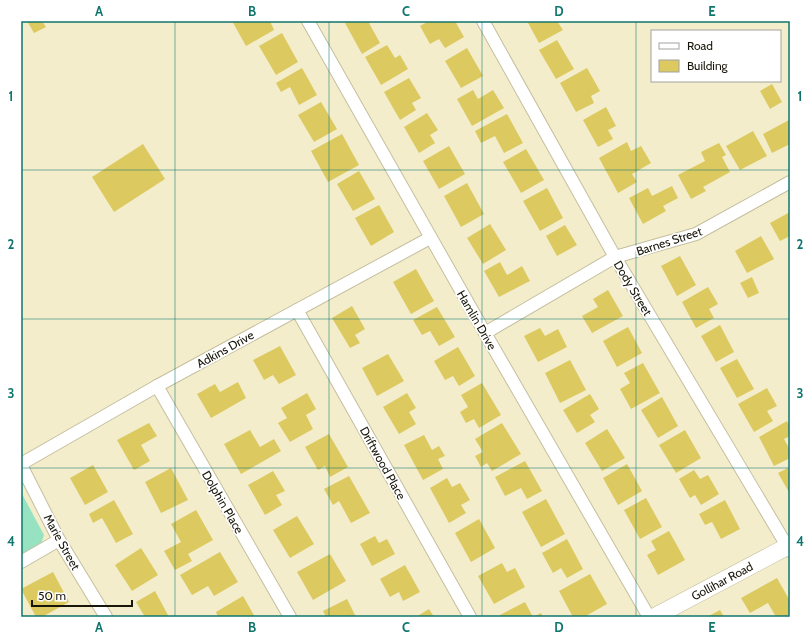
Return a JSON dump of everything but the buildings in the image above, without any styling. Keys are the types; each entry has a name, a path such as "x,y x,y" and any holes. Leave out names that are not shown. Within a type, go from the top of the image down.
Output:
{"main road":[{"name":"Gollihar Road","path":"654,617 789,548"}],"street":[{"name":"Hamlin Drive","path":"308,21 430,238 649,617"},
{"name":"Dody Street","path":"483,21 615,257 789,548"},
{"name":"Barnes Street","path":"485,333 615,257 696,234 790,182"},
{"name":"Adkins Drive","path":"21,465 157,386 430,238"},
{"name":"Driftwood Place","path":"297,310 470,617"},
{"name":"Dolphin Place","path":"157,386 290,617"},
{"name":"Marie Street","path":"21,465 59,540 106,617"},
{"path":"21,562 59,540"}],"green space":[{"path":"21,492 44,535 41,544 21,555"}]}
